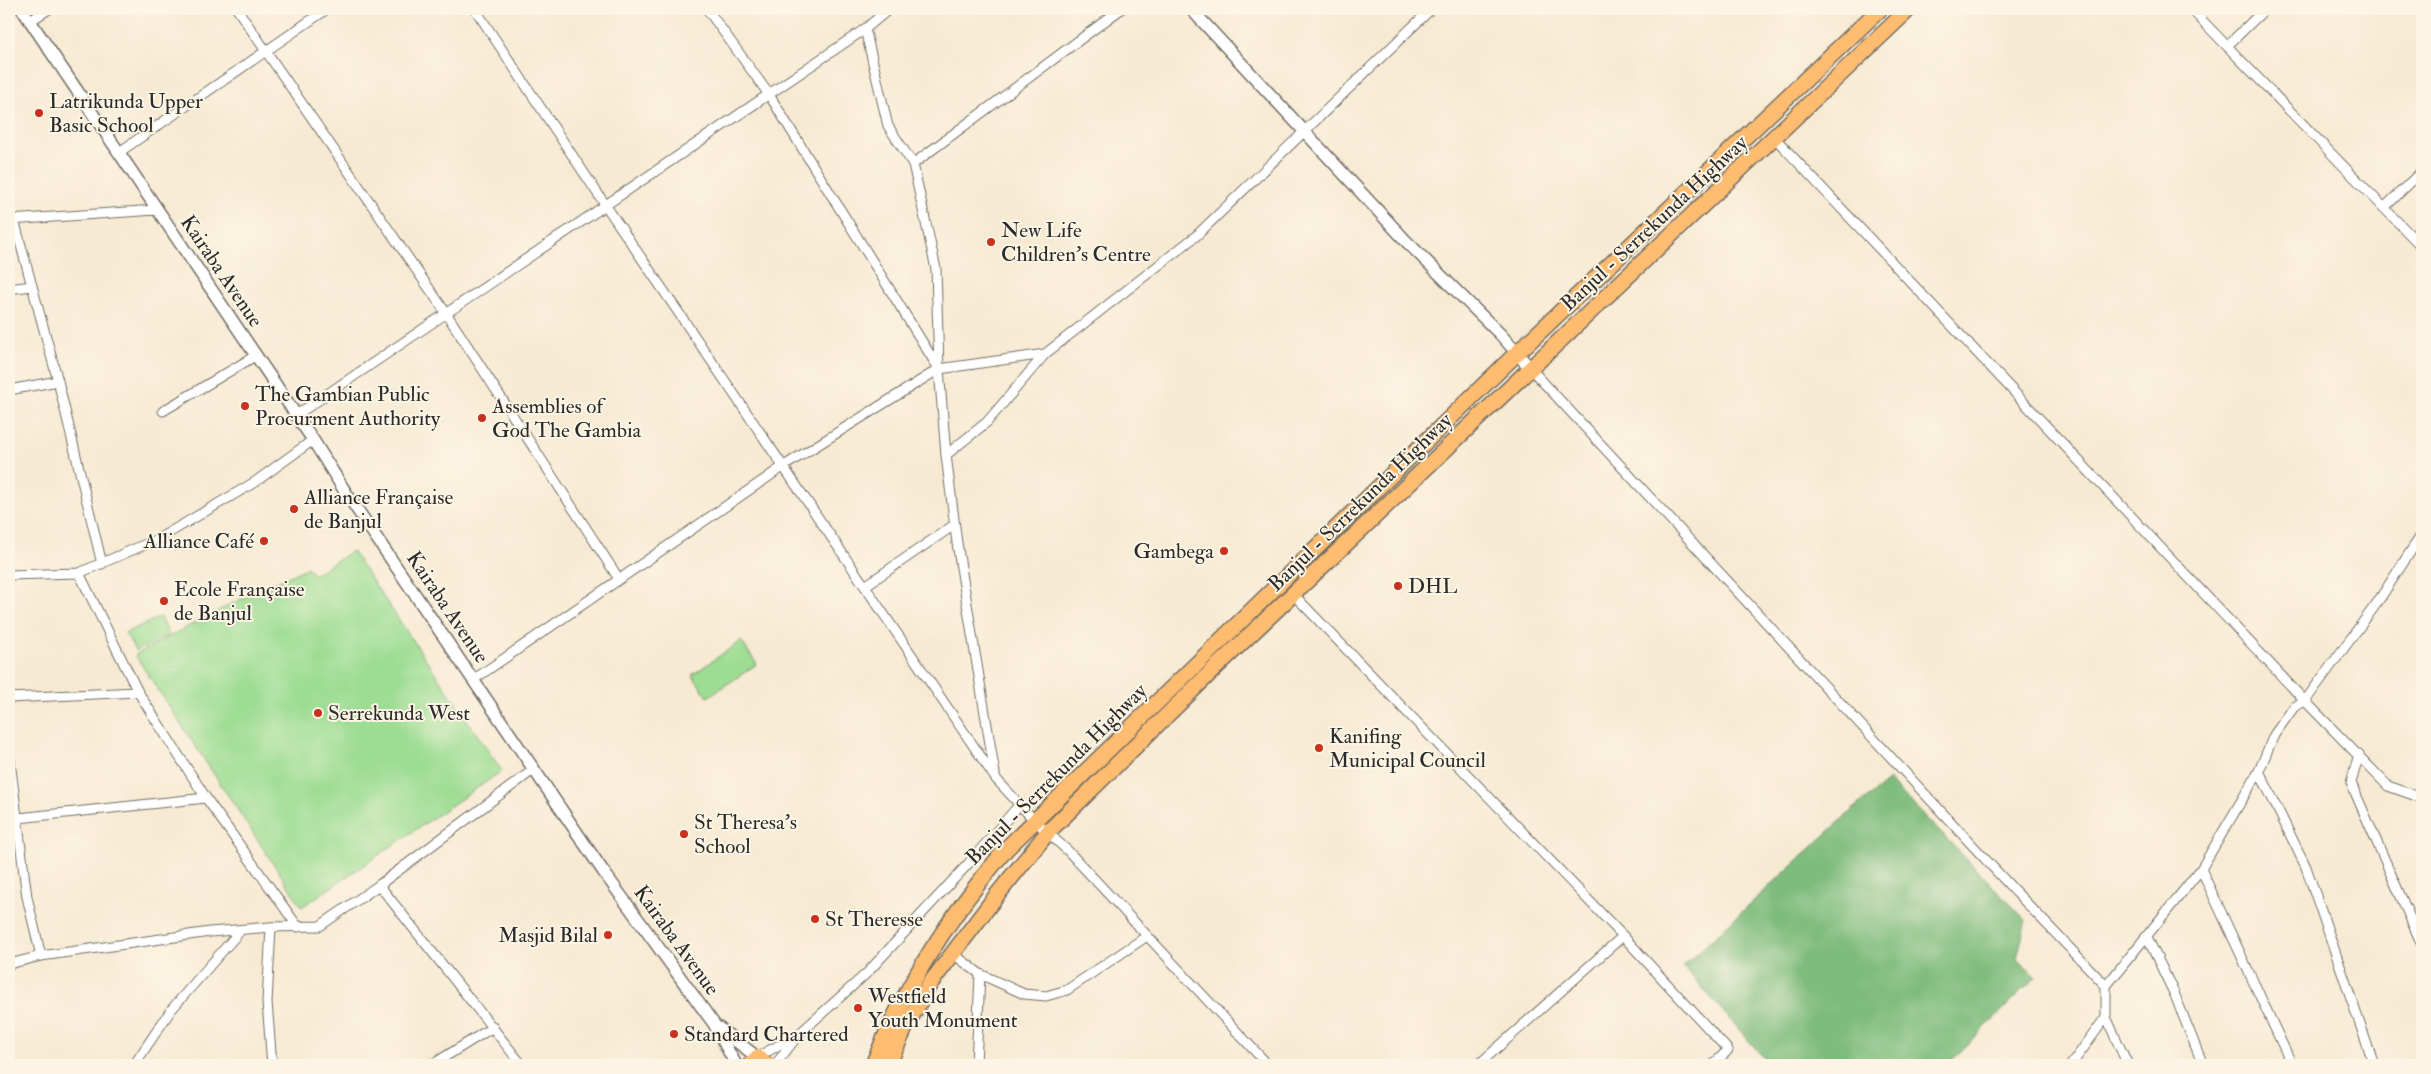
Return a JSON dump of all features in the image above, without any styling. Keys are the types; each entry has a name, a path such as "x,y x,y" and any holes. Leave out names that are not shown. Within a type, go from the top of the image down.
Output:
{"highway":[{"name":"Banjul - Serrekunda Highway","path":"876,1065 896,1011 923,961 973,889 1034,820 1516,354 1880,9"},
{"name":"Banjul - Serrekunda Highway","path":"876,1065 952,953 1048,832 1214,670 1530,368 1775,138 1908,9"}],"street":[{"name":"Kairaba Avenue","path":"22,9 533,770 602,871 714,1024 736,1065"},
{"path":"30,21 49,9"},
{"path":"237,9 446,313 619,578"},
{"path":"118,153 327,9"},
{"path":"475,9 606,206 996,779 1268,1065"},
{"path":"707,9 768,93 940,370"},
{"path":"295,416 606,206 768,93 865,29 889,9"},
{"path":"913,164 1121,9"},
{"path":"1191,9 1406,241 1500,335 2013,889 2106,986"},
{"path":"946,455 987,422 1045,354 1196,236 1431,9"},
{"path":"2191,9 2422,247"},
{"path":"2227,46 2264,9"},
{"path":"865,29 888,126 913,164 936,269 940,370 946,455 954,525 996,779"},
{"path":"1775,138 2305,701 2359,754 2388,786 2422,798"},
{"path":"2384,208 2422,171"},
{"path":"102,564 58,381 32,286 11,220 156,210"},
{"path":"9,289 32,286"},
{"path":"473,680 784,466 940,370 1045,354"},
{"path":"163,411 255,356"},
{"path":"9,391 58,381"},
{"path":"9,576 79,573 102,564 168,534 255,482 313,440"},
{"path":"865,586 954,525"},
{"path":"2128,1065 2106,1017 2106,986 2201,869 2259,771 2274,735 2294,707 2305,701 2377,603 2422,534"},
{"path":"79,573 138,692 206,798 298,927"},
{"path":"1294,595 1623,936 1728,1050 1713,1065"},
{"path":"9,698 138,692"},
{"path":"9,753 14,819 40,956"},
{"path":"2359,754 2351,783 2422,945"},
{"path":"9,964 40,956 210,932 271,927 320,926 379,885 533,770"},
{"path":"2259,771 2306,867 2374,1065"},
{"path":"14,819 206,798"},
{"path":"758,1063 799,1034 867,973 968,864 1020,804"},
{"path":"2201,869 2292,1065"},
{"path":"379,885 522,1065"},
{"path":"271,927 268,1002 272,1065"},
{"path":"134,1065 171,1010 240,931"},
{"path":"952,953 980,974 1024,994 1046,996 1067,990 1147,936"},
{"path":"1478,1065 1623,936"},
{"path":"2147,937 2174,992 2203,1065"},
{"path":"976,1065 980,974"},
{"path":"2071,1065 2106,1017"},
{"name":"Kairaba Avenue","path":"714,1024 758,1063"},
{"path":"426,1065 435,1062 493,1027"},
{"path":"775,1065 799,1034"}],"green space":[{"name":"Serrekunda West","path":"352,551 502,771 302,907 135,655 227,606 308,567 313,575"},
{"path":"160,617 169,635 136,651 125,633"},
{"path":"741,641 757,664 708,697 692,675"},
{"path":"1889,780 2026,920 2017,958 2036,977 1947,1065 1757,1065 1764,1058 1683,966 1850,812"}],"place":[{"name":"Latrikunda Upper Basic School","path":"39,113"},
{"name":"New Life Children's Centre","path":"991,242"},
{"name":"The Gambian Public Procurment Authority","path":"245,406"},
{"name":"Assemblies of God The Gambia","path":"482,418"},
{"name":"Alliance Française de Banjul","path":"294,509"},
{"name":"Alliance Café","path":"264,541"},
{"name":"Gambega","path":"1224,551"},
{"name":"DHL","path":"1398,586"},
{"name":"Ecole Française de Banjul","path":"164,601"},
{"name":"Serrekunda West","path":"318,713"},
{"name":"Kanifing Municipal Council","path":"1319,748"},
{"name":"St Theresa's School","path":"684,834"},
{"name":"St Theresse","path":"815,919"},
{"name":"Masjid Bilal","path":"608,935"},
{"name":"Westfield Youth Monument","path":"858,1008"},
{"name":"Standard Chartered","path":"674,1034"}]}
